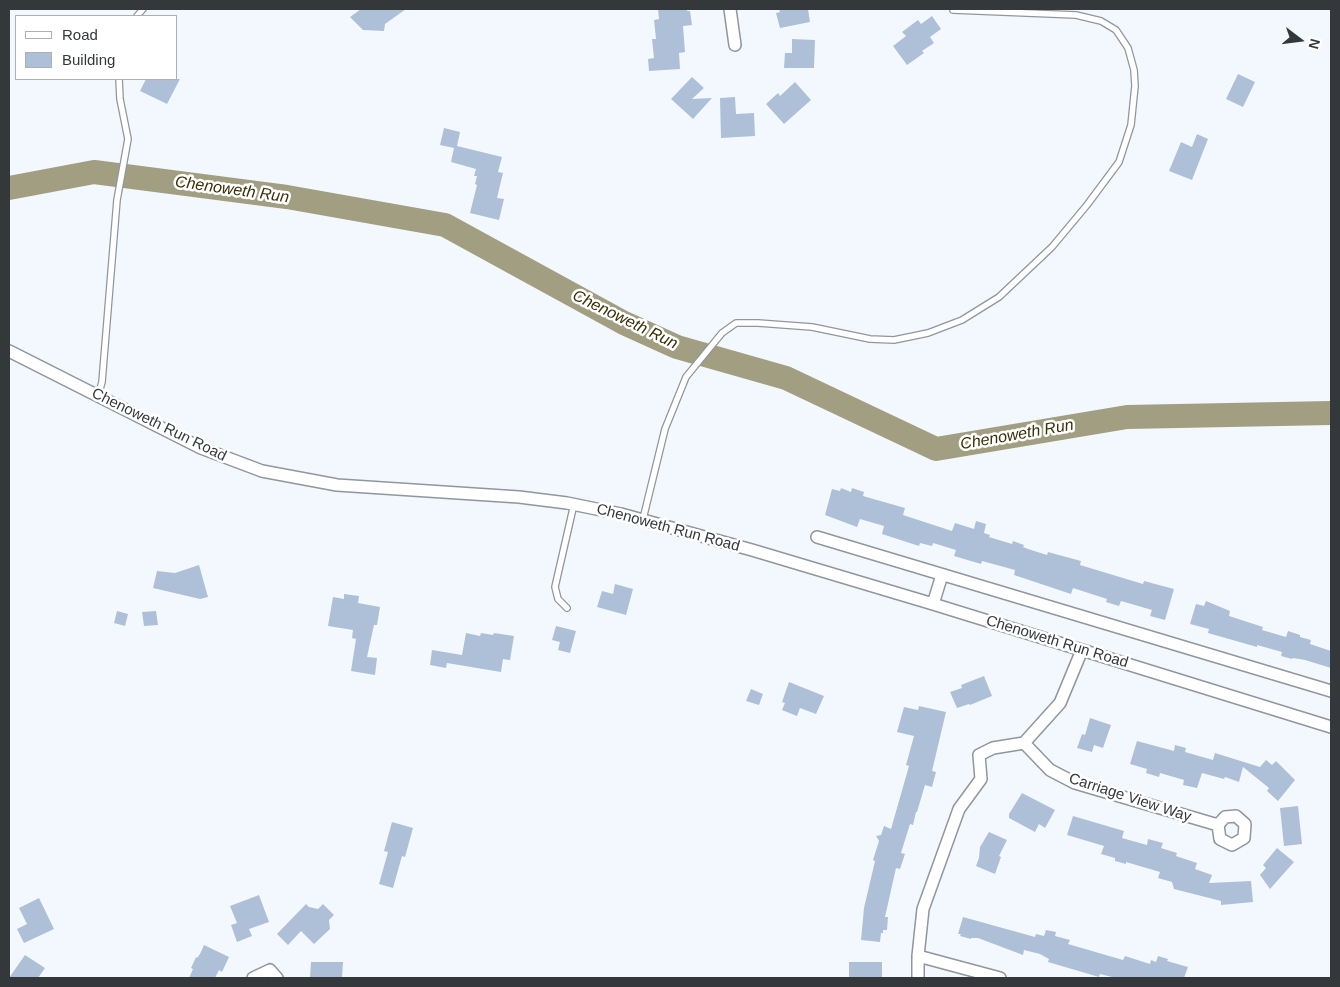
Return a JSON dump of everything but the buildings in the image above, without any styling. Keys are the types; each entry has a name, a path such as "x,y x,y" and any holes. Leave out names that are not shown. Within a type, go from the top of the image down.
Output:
{"street":[{"path":"730,9 735,45"},
{"name":"Chenoweth Run Road","path":"9,351 201,448 262,471 337,486 518,497 574,504 643,519 933,604 1331,727"},
{"path":"817,537 1331,690"},
{"path":"933,604 942,575"},
{"path":"918,978 918,956 923,909 959,808 981,779 979,755 993,748 1024,743 1060,703 1082,650"},
{"name":"Carriage View Way","path":"1024,743 1050,770 1075,783 1218,825"},
{"path":"918,956 1000,978"},
{"path":"253,978 270,970 277,978"}],"lane":[{"path":"643,519 665,428 686,376 722,333 736,323 758,323 812,327 870,340 894,340 928,333 962,320 999,296 1052,247 1119,162 1131,125 1135,86 1134,70 1128,48 1116,30 1101,21 1076,15 953,10"},
{"path":"98,396 102,382 117,200 128,139 120,99 119,80"},
{"path":"568,608 558,599 555,587 574,504"}],"waterway":[{"name":"Chenoweth Run","path":"9,188 94,172 287,197 445,225 624,323 677,347 786,378 936,449 1127,417 1331,413"}]}
